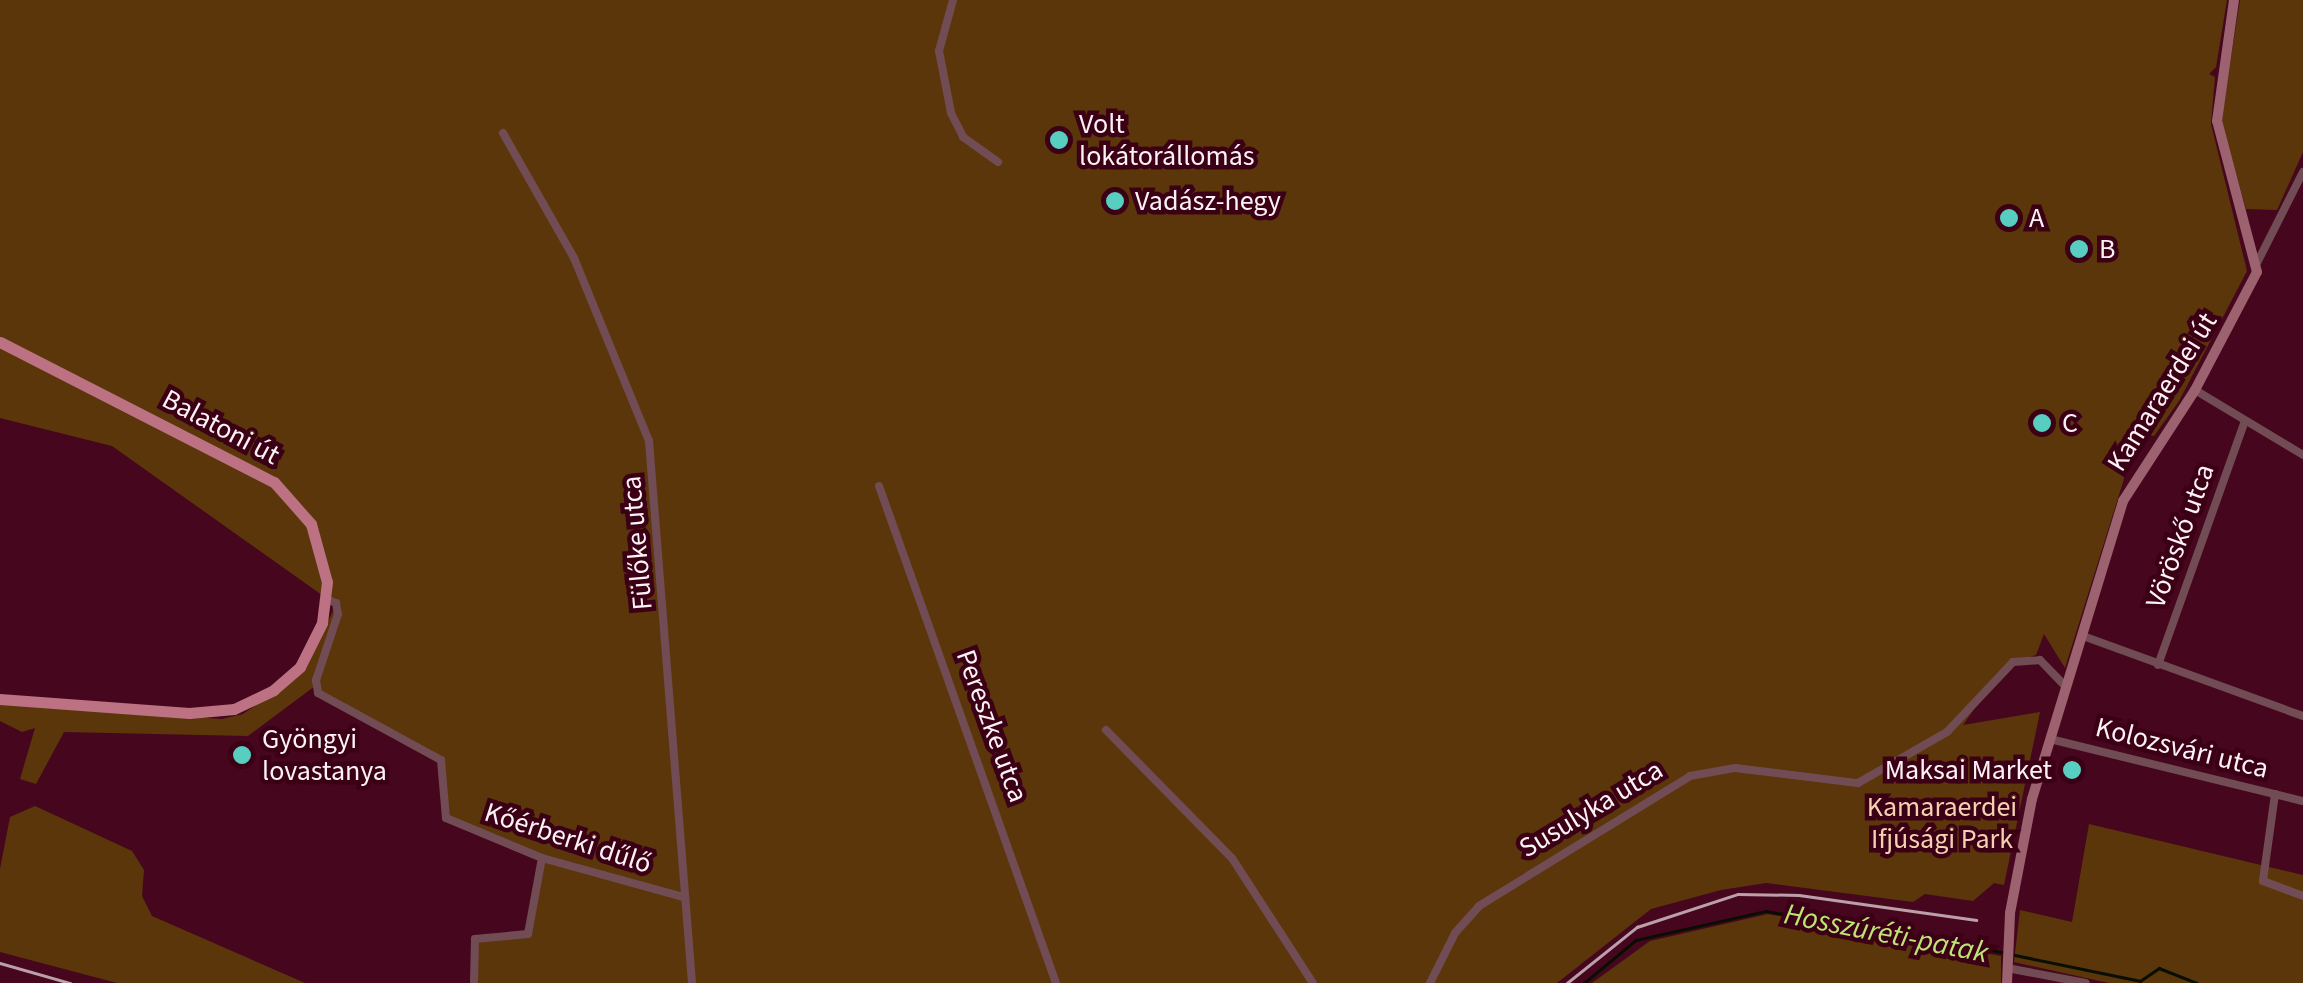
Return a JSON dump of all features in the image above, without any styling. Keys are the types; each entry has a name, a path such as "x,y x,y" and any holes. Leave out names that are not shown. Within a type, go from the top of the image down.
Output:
{"main road":[{"name":"Balatoni út","path":"0,342 274,482 318,538 326,599 300,667 274,690 234,709 189,713 0,699"}],"street":[{"path":"953,0 939,50 952,112 962,137 998,162"},
{"path":"2234,0 2217,121 2257,263"},
{"name":"Fülőke utca","path":"503,132 574,258 649,441 692,983"},
{"path":"2257,263 2299,191 2303,172"},
{"name":"Kamaraerdei út","path":"2007,983 2024,839 2050,739 2130,482 2195,390 2251,287 2257,263"},
{"path":"2195,390 2244,423 2303,455"},
{"name":"Vöröskő utca","path":"2158,665 2244,423"},
{"name":"Pereszke utca","path":"880,486 1056,983"},
{"name":"Kőérberki dűlő","path":"326,599 336,602 338,614 316,680 318,693 441,760 444,812 452,824 542,858 684,897"},
{"path":"2082,636 2303,716"},
{"name":"Susulyka utca","path":"1430,983 1455,933 1479,906 1690,776 1735,768 1858,783 1961,720 2013,662 2040,660 2066,688"},
{"path":"1106,730 1232,858 1313,983"},
{"name":"Kolozsvári utca","path":"2050,739 2303,800"},
{"path":"2275,794 2263,881 2303,896"},
{"path":"474,983 475,939 528,934 542,858"},
{"path":"2007,958 2086,983"}],"green space":[{"name":"Kamaraerdei Ifjúsági Park","path":"0,0 2227,0 2216,67 2209,74 2215,77 2211,124 2247,271 2179,401 2154,436 2145,434 2122,453 2124,479 2065,668 2044,634 2036,655 2006,664 1963,725 2040,712 2004,885 1994,883 1973,901 1925,894 1913,902 1766,883 1721,890 1651,909 1557,983 474,983 475,939 528,934 542,858 446,818 441,760 326,699 315,686 248,736 64,732 36,784 20,779 35,728 22,732 0,721 0,704 222,719 243,714 303,672 336,605 112,446 0,418"},
{"path":"2240,0 2303,0 2303,152 2277,210 2246,209 2221,121"},
{"path":"35,806 132,851 144,870 142,896 152,916 305,983 117,983 0,952 0,869 10,817"},
{"path":"2089,824 2303,875 2303,983 2109,983 2014,962 2020,910 2072,922"},
{"path":"1768,914 2001,956 2001,983 1592,983 1650,941"}],"waterway":[{"name":"Hosszúréti-patak","path":"1584,983 1636,940 1766,911 2002,952"},
{"name":"Hosszúréti-patak","path":"2015,955 2140,981 2159,968 2197,983"}],"tram line":[{"path":"1567,983 1637,927 1738,894 1799,895 1976,920"},
{"path":"0,963 70,983"}],"place":[{"name":"Volt lokátorállomás","path":"1059,140"},
{"name":"Vadász-hegy","path":"1115,201"},
{"name":"A","path":"2009,218"},
{"name":"B","path":"2079,249"},
{"name":"C","path":"2042,423"},
{"name":"Gyöngyi lovastanya","path":"242,755"},
{"name":"Maksai Market","path":"2072,770"}]}
